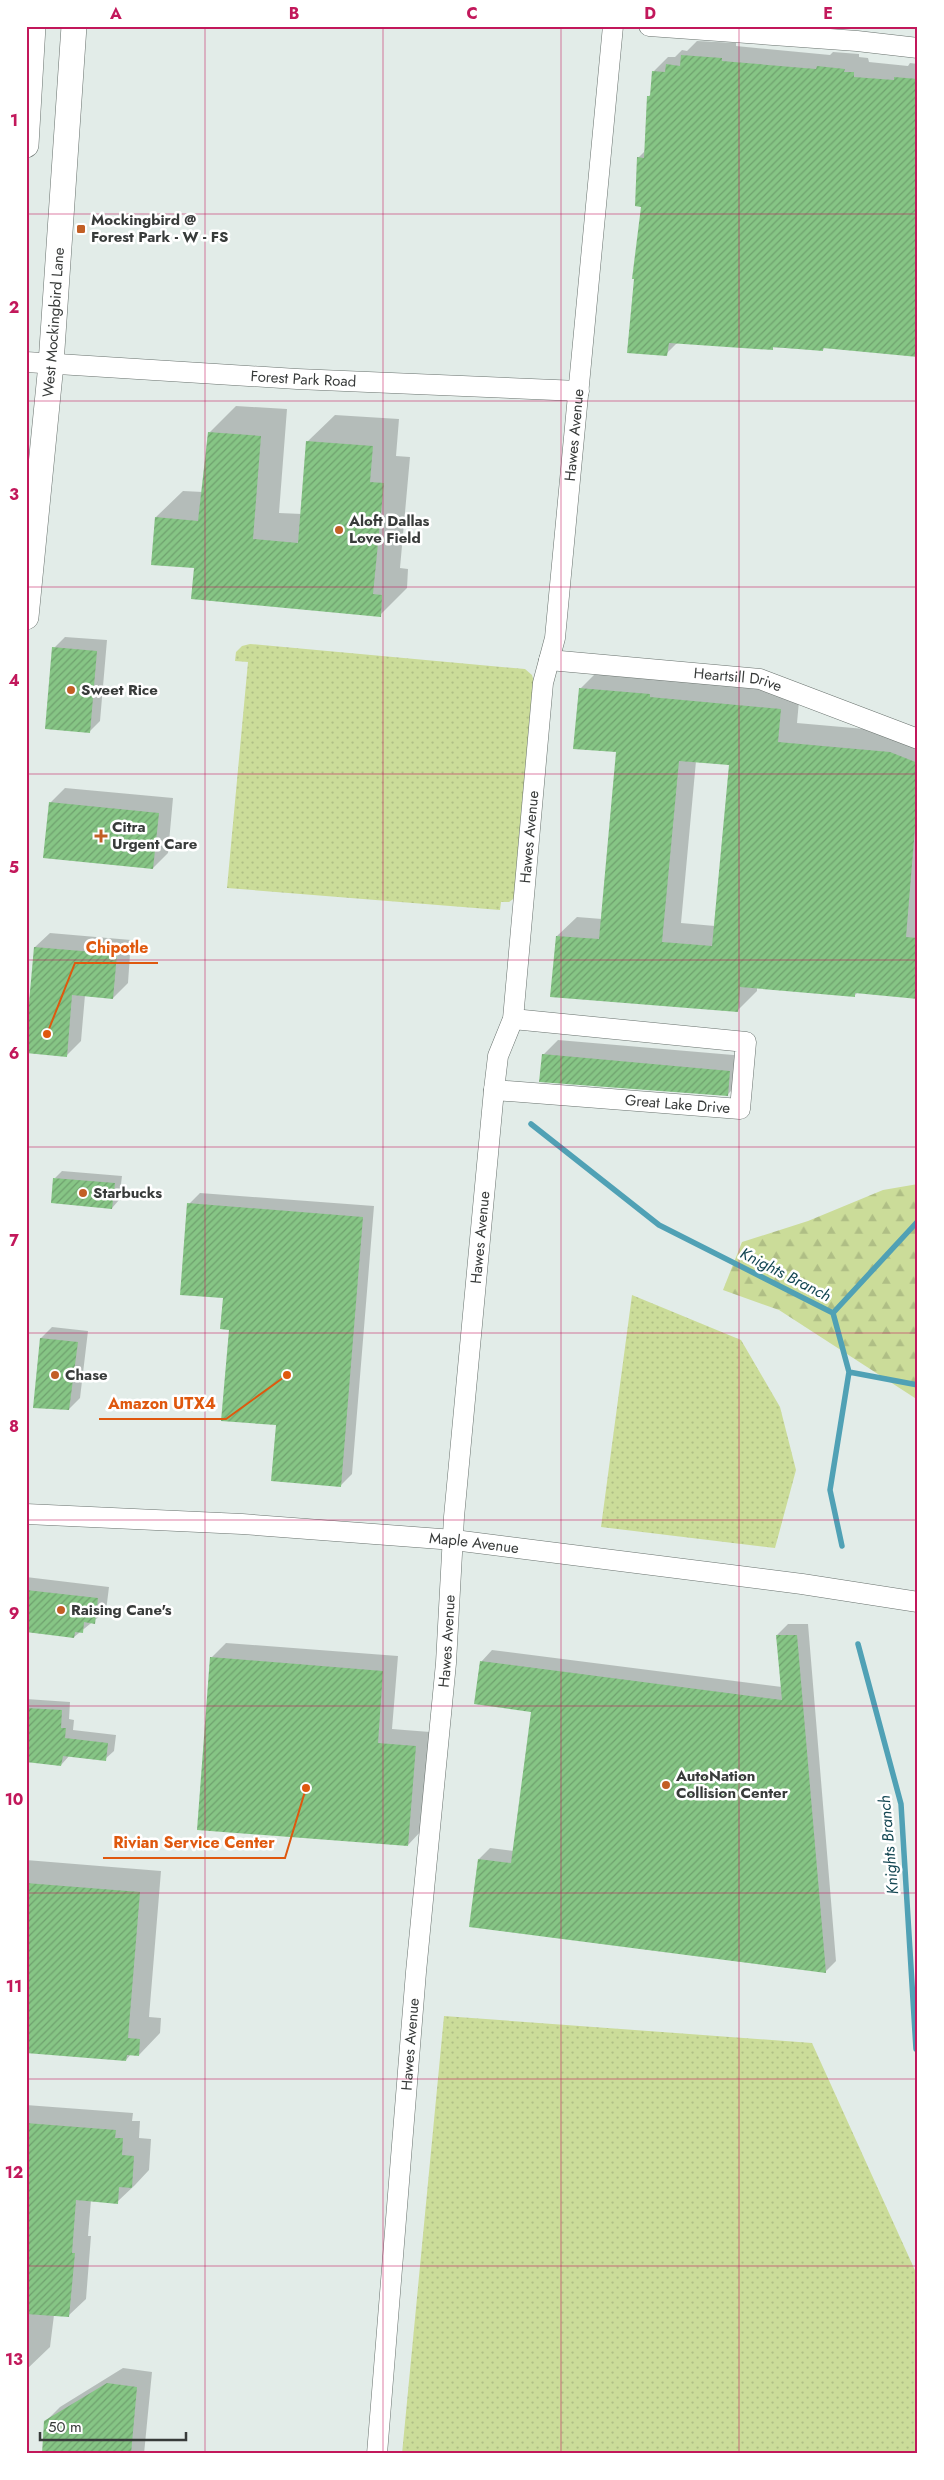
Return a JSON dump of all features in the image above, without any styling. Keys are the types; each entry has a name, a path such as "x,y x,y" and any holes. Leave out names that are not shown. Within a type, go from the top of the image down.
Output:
{"main road":[{"path":"26,145 33,26"},
{"name":"West Mockingbird Lane","path":"26,617 51,364 74,26"}],"street":[{"name":"Hawes Avenue","path":"377,2454 416,1972 446,1663 454,1540 494,1090 498,1056 513,1019 543,683 555,638 613,26"},
{"path":"650,26 857,40 918,48"},
{"name":"Forest Park Road","path":"26,362 296,379 579,391"},
{"name":"Heartsill Drive","path":"549,660 760,679 918,739"},
{"name":"Great Lake Drive","path":"494,1090 740,1109 746,1042 513,1019"},
{"name":"Maple Avenue","path":"26,1514 242,1524 454,1540 802,1584 918,1602"}],"green space":[{"path":"250,644 525,669 532,675 535,686 516,897 509,902 501,902 500,910 227,888 248,662 235,661 236,652 242,646"},
{"path":"918,1184 918,1400 779,1310 723,1290 742,1242 808,1221 883,1190"},
{"path":"632,1295 741,1340 780,1407 796,1470 775,1548 601,1527"},
{"path":"444,2016 812,2043 918,2277 918,2454 402,2454"}],"building":[{"path":"681,55 722,58 722,61 816,69 817,66 845,69 844,72 854,72 854,77 894,80 894,77 918,79 918,357 823,348 823,351 773,347 773,350 669,343 667,356 627,353 634,279 632,279 641,207 635,206 637,157 644,158 647,96 650,96 652,71 665,72 666,64 680,66"},
{"name":"Aloft Dallas Love Field","path":"208,432 261,436 253,539 298,543 306,441 373,446 370,482 384,483 373,594 382,595 381,617 191,599 194,568 151,565 155,517 198,521"},
{"name":"Sweet Rice","path":"52,647 97,651 90,733 45,729"},
{"path":"579,688 650,694 650,697 781,709 778,742 890,752 918,763 918,829 915,828 906,937 918,938 918,999 855,993 855,997 740,987 738,1012 550,997 556,936 599,939 616,752 573,749","holes":["679,761 729,765 712,946 662,942"]},
{"name":"Citra Urgent Care","path":"49,802 159,813 153,869 43,858"},
{"path":"34,947 117,954 113,999 72,995 67,1057 26,1053 26,1014 28,1014"},
{"path":"542,1054 730,1071 728,1096 539,1082"},
{"name":"Starbucks","path":"53,1178 115,1183 112,1209 51,1203"},
{"path":"187,1203 363,1217 341,1487 271,1481 276,1425 221,1421 229,1330 220,1329 223,1298 180,1295"},
{"name":"Chase","path":"40,1338 78,1342 69,1410 33,1408"},
{"name":"Raising Cane's","path":"26,1590 98,1598 95,1624 84,1622 83,1633 75,1632 74,1638 26,1632"},
{"name":"AutoNation Collision Center","path":"776,1635 797,1635 826,1973 469,1927 478,1859 511,1863 531,1712 474,1704 480,1661 782,1700"},
{"path":"210,1657 383,1671 378,1743 416,1746 408,1846 197,1830"},
{"path":"26,1708 62,1710 61,1728 66,1728 65,1738 108,1743 106,1761 63,1756 61,1766 26,1762"},
{"path":"26,1883 140,1892 128,2038 140,2039 139,2056 127,2055 126,2061 26,2053"},
{"path":"26,2123 116,2130 115,2138 123,2138 122,2155 134,2156 132,2188 119,2187 118,2204 76,2200 72,2253 75,2253 69,2317 26,2314"},
{"path":"107,2383 137,2387 131,2454 42,2454 44,2421"}],"waterway":[{"name":"Knights Branch","path":"531,1124 659,1225 833,1313 849,1372 830,1490 842,1546"},
{"path":"833,1313 918,1221"},
{"path":"849,1372 918,1385"},
{"name":"Knights Branch","path":"858,1644 901,1804 916,2049"}],"place":[{"name":"Mockingbird @ Forest Park - W - FS","path":"81,229"},
{"name":"Aloft Dallas Love Field","path":"339,530"},
{"name":"Sweet Rice","path":"71,690"},
{"name":"Citra Urgent Care","path":"101,836"},
{"name":"Chipotle","path":"47,1034"},
{"name":"Starbucks","path":"83,1193"},
{"name":"Chase","path":"55,1375"},
{"name":"Amazon UTX4","path":"287,1375"},
{"name":"Raising Cane's","path":"61,1610"},
{"name":"AutoNation Collision Center","path":"666,1785"},
{"name":"Rivian Service Center","path":"306,1788"}]}
